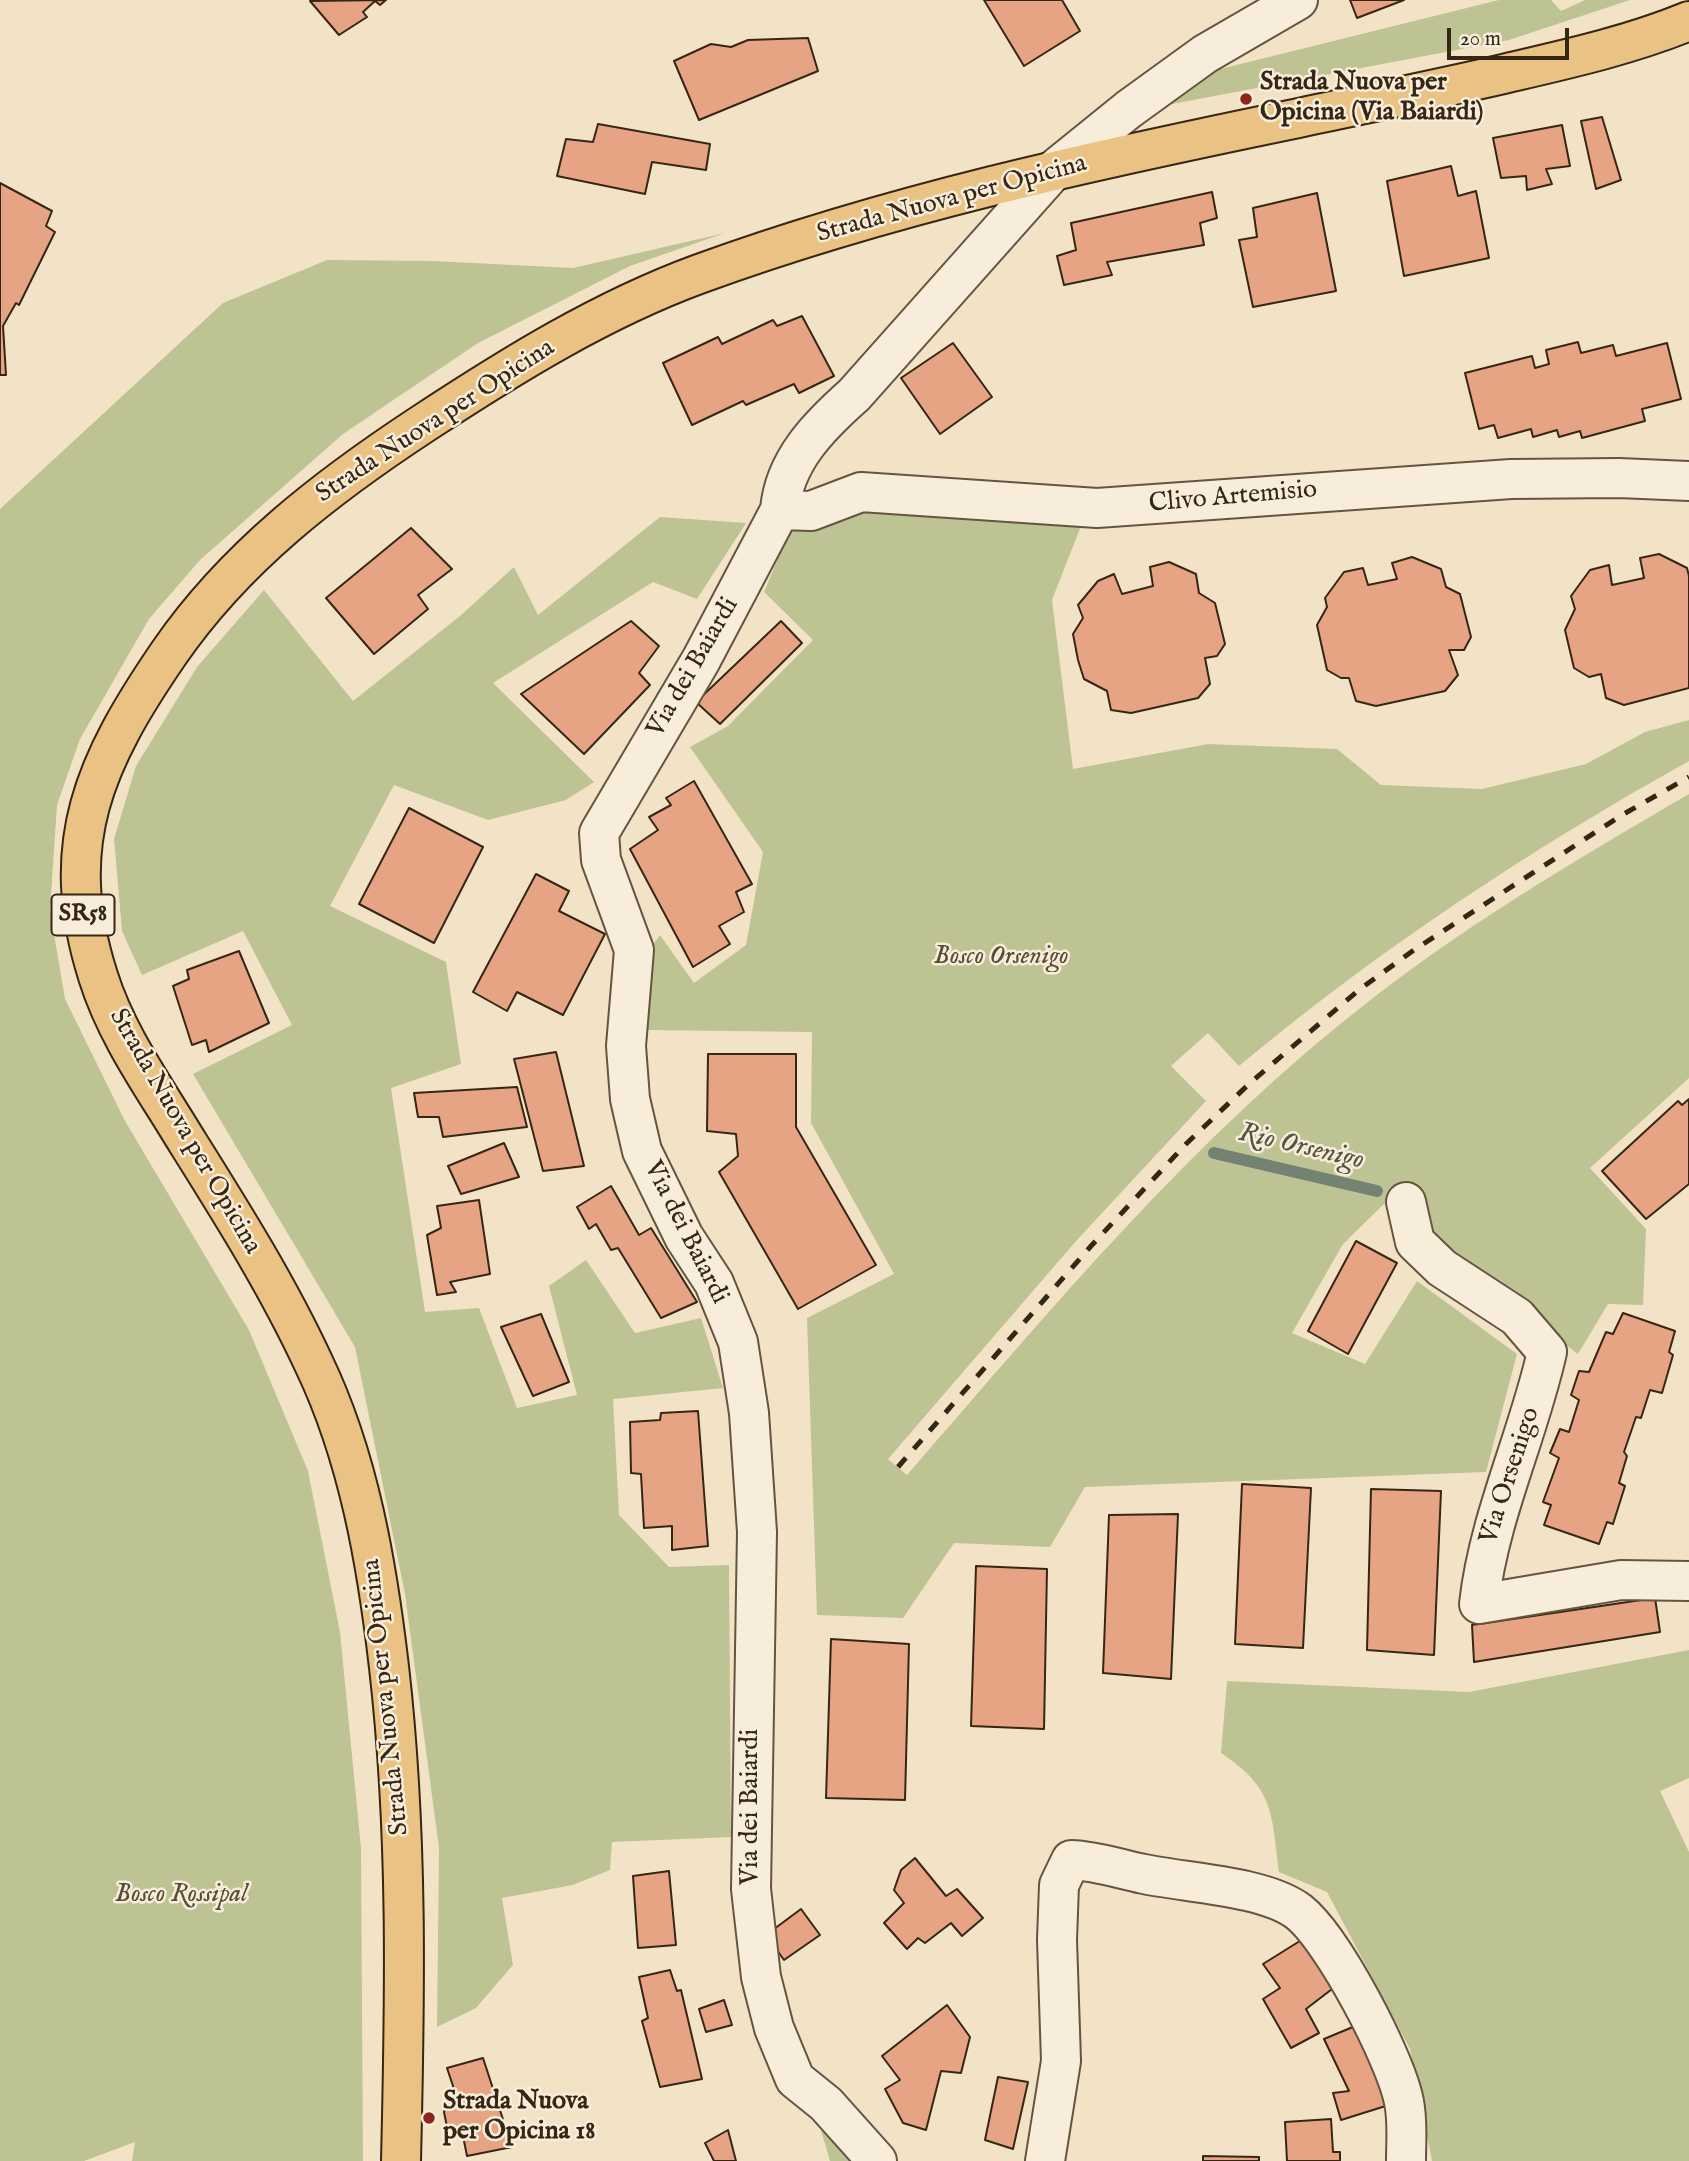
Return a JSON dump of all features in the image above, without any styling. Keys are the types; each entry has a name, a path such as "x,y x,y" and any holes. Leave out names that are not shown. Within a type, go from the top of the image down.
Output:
{"main road":[{"name":"Strada Nuova per Opicina","path":"401,2161 406,1942 403,1823 381,1598 363,1508 344,1442 318,1373 290,1316 242,1229 121,1034 98,978 81,908 81,864 87,807 107,753 138,699 185,631 243,565 293,518 354,468 505,370 578,329 694,275 923,202 1056,168 1542,65 1656,35 1689,21"}],"street":[{"name":"Via dei Baiardi","path":"877,2161 826,2104 795,2079 774,2028 761,1977 751,1889 750,1798 757,1532 749,1413 738,1342 714,1283 684,1237 642,1151 630,1099 625,1046 634,950 601,860 599,833 701,660 780,510 782,490 802,450 824,422 854,395 1056,168 1129,109 1205,54 1298,0"},
{"name":"Clivo Artemisio","path":"780,510 811,511 861,492 1097,508 1511,479 1619,478 1689,481"},
{"name":"Via Orsenigo","path":"1406,1202 1415,1242 1442,1268 1517,1317 1547,1352 1537,1396 1484,1559 1479,1604 1621,1580 1689,1581"},
{"path":"1045,2161 1061,2061 1061,1995 1057,1940 1059,1885 1071,1860 1098,1861 1143,1874 1258,1894 1298,1912 1324,1939 1388,2051 1404,2103 1406,2161"}],"green space":[{"path":"1499,0 1551,0 1561,11 1585,0 1630,0 1509,40 1146,109 1192,76"},
{"name":"Bosco Rossipal","path":"725,233 630,266 478,343 343,434 200,560 149,619 80,739 57,805 50,910 65,999 125,1121 249,1330 308,1471 340,1632 361,1848 363,2161 132,2161 135,2142 84,2161 0,2161 0,509 223,303 327,260 433,261 573,268"},
{"name":"Bosco Orsenigo","path":"866,505 1081,526 1052,600 1073,769 1208,744 1337,749 1381,785 1482,789 1586,764 1645,732 1689,720 1689,761 1572,829 1457,903 1346,982 1239,1066 1208,1033 1171,1066 1206,1101 1077,1240 888,1459 907,1475 1128,1225 1246,1106 1308,1051 1373,998 1449,942 1568,866 1689,794 1689,1078 1590,1168 1646,1229 1643,1305 1608,1304 1578,1354 1435,1245 1422,1195 1384,1204 1343,1244 1292,1333 1365,1364 1417,1281 1517,1354 1486,1472 1085,1487 1050,1547 954,1543 903,1618 817,1615 807,1318 894,1274 811,1123 812,1032 645,1030 647,953 660,935 694,983 746,945 763,852 690,747 728,726 813,640 764,592 791,527"},
{"path":"660,517 746,523 697,599 653,582 493,683 594,782 566,800 488,820 394,785 330,906 446,962 461,1064 391,1088 425,1312 479,1308 517,1408 577,1395 549,1286 586,1260 635,1333 701,1318 723,1388 613,1399 619,1515 669,1567 729,1565 731,1837 612,1842 610,1870 573,1885 502,1898 513,1965 476,2008 437,2027 439,1848 405,1594 355,1347 193,1074 292,1025 243,931 142,975 122,931 114,839 136,766 197,667 264,590 353,701 460,616 514,567 538,615"},
{"path":"1689,1650 1689,1778 1660,1791 1689,1852 1689,2161 1432,2161 1410,2049 1327,1892 1279,1872 1272,1818 1261,1790 1221,1753 1227,1681 1469,1692"},
{"path":"814,2106 862,2161 830,2161"}],"building":[{"path":"386,0 380,5 375,1 363,12 367,17 339,35 310,1"},
{"path":"984,0 1062,0 1080,31 1024,66"},
{"path":"1350,0 1404,0 1357,18"},
{"path":"808,38 818,71 699,120 674,61 711,44 731,47 748,40"},
{"path":"1602,117 1621,180 1596,189 1581,121"},
{"path":"598,124 710,144 706,170 652,162 645,194 557,176 566,139 593,142"},
{"path":"1562,125 1570,166 1546,169 1552,184 1527,190 1526,176 1501,178 1493,138"},
{"path":"1451,166 1458,196 1476,191 1489,258 1404,276 1387,181"},
{"path":"0,183 52,211 46,226 55,232 19,305 16,303 3,326 6,375 0,375"},
{"path":"1212,192 1217,218 1200,223 1204,245 1107,262 1112,275 1064,285 1057,256 1076,250 1071,223"},
{"path":"1317,193 1336,291 1253,307 1239,240 1257,237 1253,208"},
{"path":"802,316 834,376 799,393 794,384 746,405 743,401 692,425 663,363 718,337 722,344 773,320 777,326"},
{"path":"1578,342 1581,353 1613,345 1616,356 1667,343 1681,399 1642,409 1645,421 1582,438 1580,431 1559,437 1557,430 1533,437 1531,429 1498,438 1494,425 1479,429 1465,373 1532,356 1535,368 1549,364 1546,350"},
{"path":"953,343 992,397 940,434 901,378"},
{"path":"411,528 452,569 418,595 428,609 374,654 326,598"},
{"path":"1659,554 1687,568 1689,576 1689,688 1624,705 1606,698 1601,674 1589,677 1574,668 1565,630 1575,609 1571,596 1590,570 1609,565 1612,585 1644,578 1640,558"},
{"path":"1412,557 1441,569 1446,587 1460,594 1471,637 1464,650 1449,650 1458,675 1445,691 1376,706 1356,701 1349,678 1341,678 1327,670 1317,625 1327,607 1325,598 1344,572 1363,568 1368,585 1397,579 1392,563"},
{"path":"1169,562 1196,574 1199,593 1215,603 1225,644 1217,656 1205,658 1210,684 1198,698 1131,713 1111,710 1107,691 1084,679 1078,660 1073,634 1083,618 1078,605 1098,581 1114,574 1122,594 1153,586 1150,567"},
{"path":"631,621 659,646 639,673 650,685 584,754 521,694"},
{"path":"781,621 802,643 720,724 696,702"},
{"path":"694,781 752,884 736,892 744,912 719,926 730,944 693,967 630,849 658,830 649,817 671,805 666,798"},
{"path":"409,808 483,847 434,943 359,904"},
{"path":"536,874 569,891 559,911 605,934 563,1015 517,992 507,1011 473,992"},
{"path":"239,951 269,1023 209,1052 206,1040 192,1045 173,986 189,979 187,970"},
{"path":"556,1052 584,1166 543,1171 514,1059"},
{"path":"708,1054 796,1054 796,1127 876,1265 798,1309 719,1172 738,1156 736,1134 707,1131"},
{"path":"517,1087 527,1127 443,1137 439,1117 418,1117 414,1093"},
{"path":"1689,1099 1689,1184 1646,1219 1602,1171 1678,1101 1682,1105"},
{"path":"504,1143 519,1177 461,1194 448,1166"},
{"path":"611,1186 639,1235 651,1228 697,1302 661,1318 618,1248 611,1250 596,1224 589,1229 577,1207"},
{"path":"479,1200 490,1274 450,1282 456,1292 437,1295 427,1235 441,1228 437,1206"},
{"path":"1356,1241 1397,1263 1348,1354 1308,1331"},
{"path":"1623,1313 1675,1331 1669,1352 1673,1355 1662,1393 1650,1390 1641,1418 1636,1417 1624,1452 1627,1456 1619,1483 1625,1486 1613,1524 1607,1522 1599,1544 1544,1525 1551,1505 1543,1502 1559,1458 1550,1453 1560,1429 1569,1432 1579,1400 1571,1395 1579,1371 1589,1372 1606,1332 1613,1334"},
{"path":"541,1314 569,1382 533,1396 501,1327"},
{"path":"698,1411 708,1546 672,1550 672,1526 644,1528 641,1474 631,1473 630,1422 660,1420 661,1413"},
{"path":"1242,1484 1311,1488 1303,1648 1235,1644"},
{"path":"1371,1489 1441,1491 1434,1655 1367,1650"},
{"path":"1178,1514 1171,1679 1103,1673 1109,1515"},
{"path":"976,1566 1047,1569 1044,1729 971,1726"},
{"path":"1655,1598 1660,1632 1474,1662 1472,1625"},
{"path":"831,1639 909,1644 905,1800 826,1798"},
{"path":"915,1858 946,1896 957,1889 983,1918 962,1936 951,1923 925,1943 918,1938 907,1949 884,1923 904,1903 894,1890 901,1870"},
{"path":"669,1871 676,1945 638,1948 633,1876"},
{"path":"801,1909 820,1935 784,1960 766,1935"},
{"path":"1303,1939 1336,1986 1306,2009 1319,2033 1291,2048 1263,1999 1280,1988 1263,1964"},
{"path":"670,1970 677,1991 681,1990 702,2079 660,2087 642,2021 648,2018 639,1977"},
{"path":"724,2000 732,2025 706,2032 699,2009"},
{"path":"947,2005 970,2037 961,2073 941,2071 926,2130 903,2123 885,2089 900,2080 882,2056"},
{"path":"1360,2024 1392,2104 1341,2120 1333,2093 1349,2091 1324,2039"},
{"path":"483,2058 512,2147 467,2156 462,2131 448,2132 444,2112 448,2097 456,2095 447,2068"},
{"path":"998,2077 1028,2082 1013,2149 985,2140"},
{"path":"1331,2119 1333,2152 1340,2152 1340,2161 1287,2161 1285,2122"},
{"path":"728,2130 736,2161 714,2161 705,2143"},
{"path":"1203,2156 1259,2157 1259,2161 1203,2161"}],"waterway":[{"name":"Rio Orsenigo","path":"1214,1153 1377,1191"}],"railway":[{"path":"898,1467 1091,1246 1186,1144 1250,1083 1360,989 1414,950 1622,815 1689,777"}],"place":[{"name":"Strada Nuova per Opicina (Via Baiardi)","path":"1246,99"},
{"name":"Strada Nuova per Opicina 18","path":"429,2118"}]}
